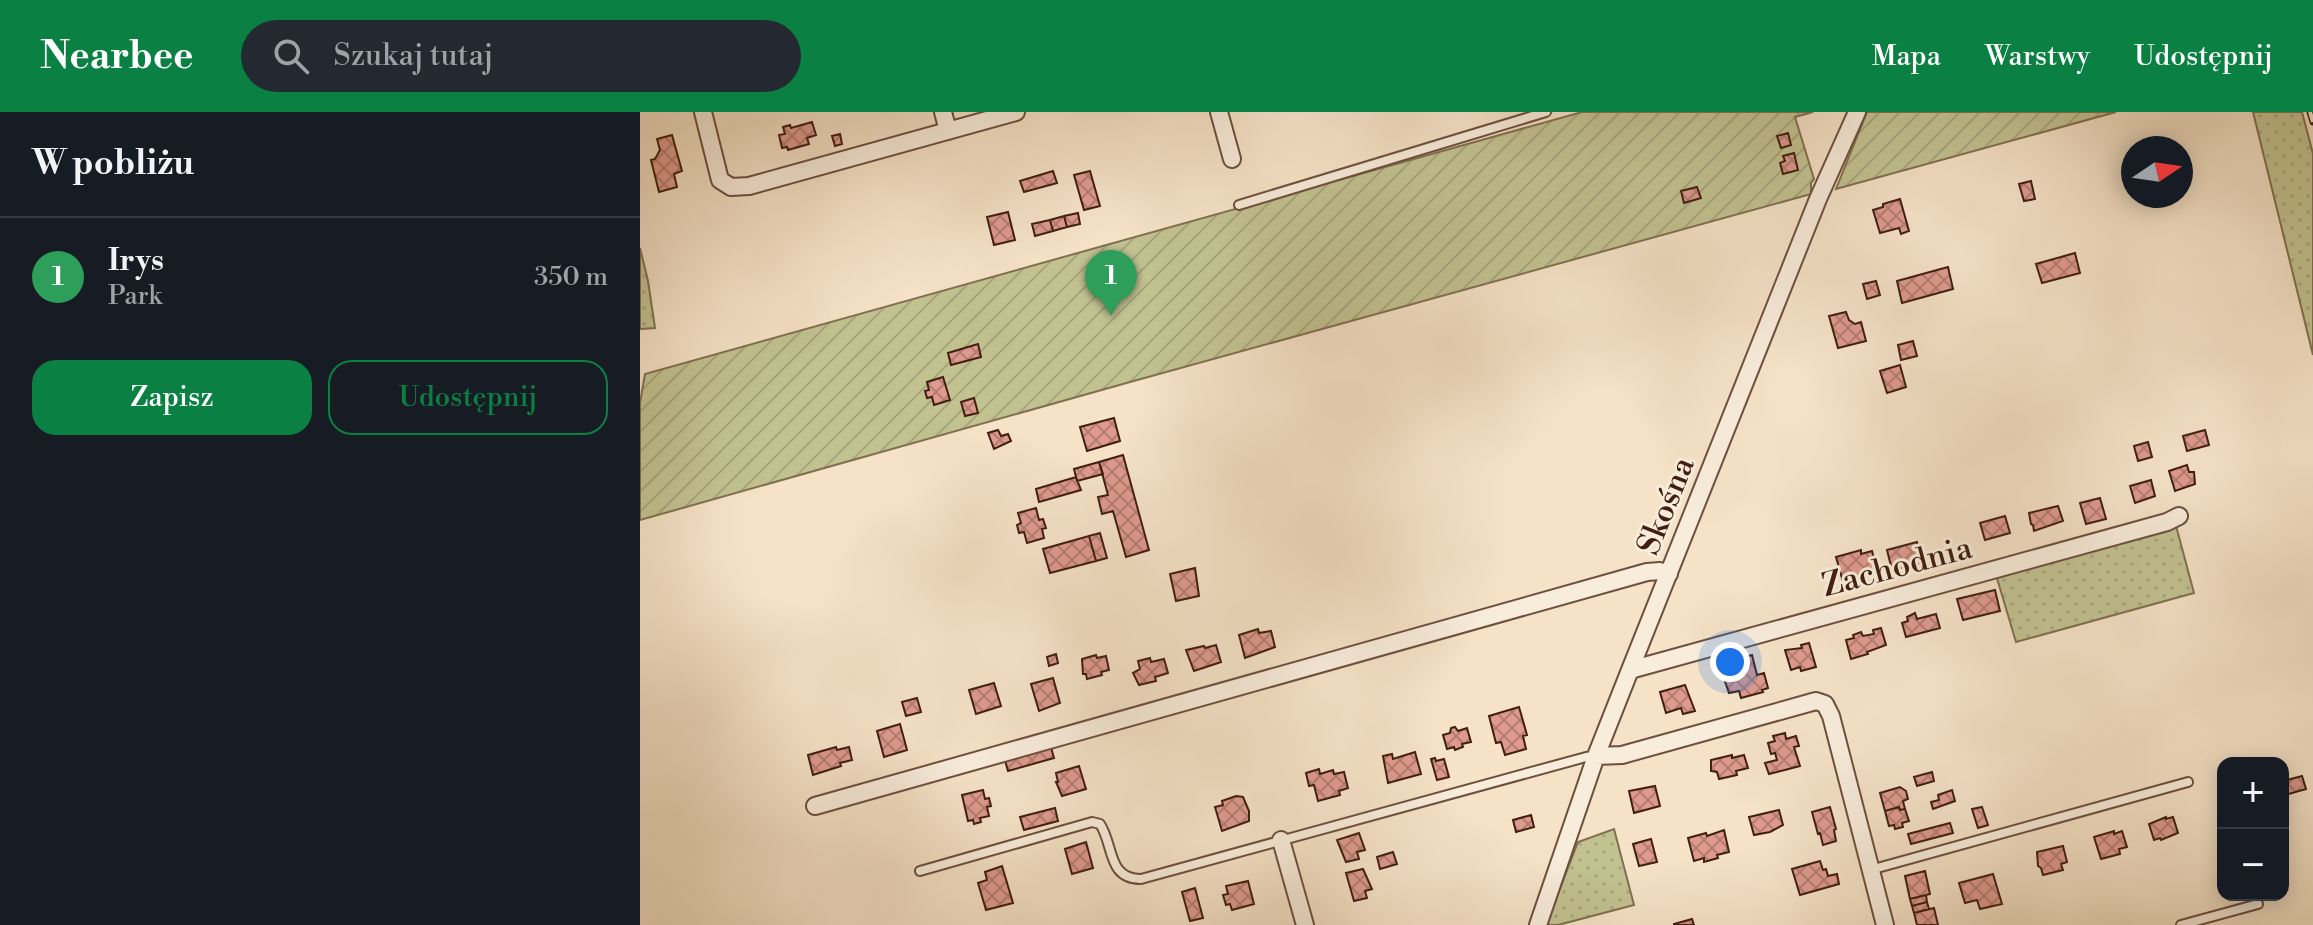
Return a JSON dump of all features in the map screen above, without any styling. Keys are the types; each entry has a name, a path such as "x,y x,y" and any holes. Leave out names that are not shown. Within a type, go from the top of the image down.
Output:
{"street":[{"path":"703,112 720,180 731,187 749,186 1016,112"},
{"path":"943,112 948,131"},
{"path":"1219,112 1232,159"},
{"name":"Skośna","path":"1538,925 1596,756 1818,199 1857,112"},
{"name":"Zachodnia","path":"1630,670 2167,522 2179,516"},
{"path":"815,806 1647,572 1669,574"},
{"path":"1596,756 1622,755 1816,701 1825,704 1831,716 1885,925"},
{"path":"1281,840 1305,925"}],"lane":[{"path":"1239,205 1546,112"},
{"path":"920,871 1092,822 1100,824 1104,830 1117,868 1128,878 1150,877 1596,756"},
{"path":"1870,870 2188,782"},
{"path":"2181,925 2258,904"}],"green space":[{"path":"1582,112 1813,112 1795,117 1814,179 1811,194 640,520 640,403 645,374"},
{"path":"1867,112 2116,112 1836,189"},
{"path":"2253,112 2302,112 2313,154 2313,355"},
{"path":"640,248 648,281 655,328 640,329"},
{"path":"2175,522 2194,593 2016,642 1996,575"},
{"path":"1614,829 1634,905 1558,925 1546,925 1578,842"}],"building":[{"path":"812,122 816,135 807,138 809,144 788,150 787,147 782,148 779,135 785,134 783,127"},
{"path":"1788,133 1791,145 1781,148 1777,136"},
{"path":"840,134 842,144 835,146 832,136"},
{"path":"672,135 682,171 674,174 677,187 659,192 651,160 660,150 657,139"},
{"path":"1794,153 1798,170 1783,174 1780,163 1785,161 1783,156"},
{"path":"1053,171 1057,183 1024,192 1020,181"},
{"path":"1090,171 1100,206 1084,210 1074,175"},
{"path":"2031,181 2035,199 2024,201 2019,184"},
{"path":"1697,187 1701,198 1684,203 1681,191"},
{"path":"1900,199 1909,231 1901,234 1899,228 1880,233 1873,210"},
{"path":"1008,212 1015,240 994,245 987,217"},
{"path":"1078,213 1080,224 1067,227 1064,216"},
{"path":"1064,216 1067,227 1053,231 1050,220"},
{"path":"1050,220 1053,231 1035,236 1032,224"},
{"path":"2075,253 2080,273 2042,283 2036,264"},
{"path":"1948,267 1953,289 1902,303 1897,281"},
{"path":"1876,281 1880,295 1867,299 1863,284"},
{"path":"1846,312 1855,324 1861,322 1866,341 1838,348 1829,316"},
{"path":"1913,341 1917,356 1901,360 1898,345"},
{"path":"978,344 981,357 951,365 948,353"},
{"path":"1900,365 1906,387 1887,393 1880,371"},
{"path":"943,377 950,400 934,405 932,397 927,398 927,382"},
{"path":"974,398 978,413 965,416 961,402"},
{"path":"1114,418 1120,441 1087,451 1080,427"},
{"path":"998,430 1001,436 1008,434 1011,441 994,449 988,433"},
{"path":"2205,430 2209,445 2187,451 2183,436"},
{"path":"2148,442 2152,457 2138,461 2134,446"},
{"path":"1123,455 1149,550 1126,557 1113,511 1102,514 1098,497 1108,495 1099,462"},
{"path":"1099,462 1103,474 1077,481 1074,469"},
{"path":"2187,465 2189,472 2194,472 2195,484 2175,491 2169,471"},
{"path":"1076,477 1081,490 1039,502 1036,489"},
{"path":"2151,480 2155,496 2135,503 2130,486"},
{"path":"2100,498 2106,519 2086,524 2080,503"},
{"path":"2058,506 2063,521 2034,531 2029,513"},
{"path":"1036,508 1039,520 1043,519 1046,528 1042,529 1044,538 1027,543 1024,532 1019,533 1017,525 1021,523 1018,513"},
{"path":"2005,516 2010,533 1985,540 1980,523"},
{"path":"1100,533 1107,558 1096,561 1089,536"},
{"path":"1089,536 1096,561 1050,573 1043,549"},
{"path":"1917,542 1922,563 1892,570 1887,550"},
{"path":"1861,550 1861,554 1872,551 1877,569 1865,571 1866,575 1843,582 1836,557"},
{"path":"1195,568 1199,596 1176,601 1170,574"},
{"path":"1995,590 2000,611 1963,620 1957,599"},
{"path":"1915,613 1917,619 1936,614 1940,628 1906,637 1902,623"},
{"path":"1881,628 1886,645 1851,659 1846,640 1861,632 1863,636 1874,634 1873,630"},
{"path":"1258,629 1259,633 1271,631 1275,647 1245,658 1239,635"},
{"path":"1809,643 1816,667 1791,670 1785,650 1802,648 1801,645"},
{"path":"1216,645 1221,662 1194,671 1186,650"},
{"path":"1056,654 1058,663 1049,666 1047,657"},
{"path":"1096,655 1097,658 1106,656 1109,670 1087,679 1083,674 1082,659"},
{"path":"1752,655 1757,675 1764,673 1768,688 1741,698 1739,691 1729,693 1719,664"},
{"path":"1150,658 1151,662 1164,659 1168,673 1155,677 1156,681 1139,685 1133,673 1140,669 1138,661"},
{"path":"1053,678 1060,703 1039,711 1031,684"},
{"path":"994,683 1001,706 976,714 969,690"},
{"path":"1685,685 1695,711 1683,714 1681,708 1666,713 1660,692"},
{"path":"917,698 921,712 906,716 902,702"},
{"path":"1519,707 1527,735 1523,736 1526,749 1505,755 1501,742 1496,743 1489,716"},
{"path":"900,724 907,750 884,757 877,731"},
{"path":"1455,727 1458,731 1467,728 1471,742 1455,750 1454,747 1447,749 1443,735"},
{"path":"1785,733 1786,739 1796,736 1799,746 1794,747 1800,766 1769,774 1765,763 1777,760 1775,753 1771,754 1768,743 1775,741 1773,736"},
{"path":"1050,744 1054,758 1008,771 1004,757"},
{"path":"836,747 837,750 849,747 852,760 813,775 808,755"},
{"path":"1415,752 1421,774 1388,783 1383,756 1392,754 1393,759"},
{"path":"1732,755 1732,758 1744,755 1748,768 1736,771 1737,775 1719,779 1717,772 1711,771 1711,760"},
{"path":"1435,758 1436,761 1444,759 1449,777 1437,780 1431,759"},
{"path":"1079,766 1086,789 1062,796 1056,773"},
{"path":"1319,769 1320,774 1333,770 1334,774 1344,772 1348,788 1339,791 1340,795 1318,801 1314,785 1309,786 1306,773"},
{"path":"1932,772 1934,781 1917,786 1914,777"},
{"path":"2302,776 2306,789 2289,794 2289,779"},
{"path":"1655,786 1660,806 1634,813 1629,791"},
{"path":"1900,787 1906,791 1908,799 1903,801 1905,809 1900,810 1899,807 1885,811 1880,793"},
{"path":"983,790 991,806 987,807 989,816 980,818 981,822 974,824 973,820 968,821 962,795"},
{"path":"1952,790 1955,801 1933,809 1931,802 1939,800 1938,795"},
{"path":"1236,796 1243,797 1249,811 1249,821 1222,831 1215,807"},
{"path":"1830,807 1836,841 1823,845 1812,812"},
{"path":"1899,807 1900,810 1905,809 1909,821 1895,829 1894,825 1889,826 1885,811"},
{"path":"1982,807 1988,825 1978,828 1972,809"},
{"path":"1055,808 1058,821 1024,830 1020,817"},
{"path":"1779,810 1783,825 1754,835 1749,817"},
{"path":"1531,815 1534,827 1516,832 1513,820"},
{"path":"2173,817 2178,833 2154,840 2149,824"},
{"path":"1950,823 1953,833 1911,844 1908,834"},
{"path":"1724,830 1729,852 1704,862 1704,858 1694,861 1688,838"},
{"path":"2114,831 2114,834 2122,831 2127,847 2119,849 2120,854 2101,859 2094,837"},
{"path":"1359,833 1365,850 1357,852 1359,859 1346,862 1337,840"},
{"path":"1651,839 1657,862 1639,866 1633,844"},
{"path":"1086,842 1093,868 1072,874 1065,849"},
{"path":"2063,846 2067,862 2061,864 2063,870 2043,875 2038,866 2037,852"},
{"path":"1393,852 1397,864 1380,869 1377,857"},
{"path":"1820,861 1828,876 1837,874 1839,884 1800,895 1792,869"},
{"path":"1002,866 1013,903 986,910 978,883 987,880 985,872"},
{"path":"1363,869 1372,889 1365,891 1367,898 1354,901 1346,873"},
{"path":"1925,871 1930,894 1910,899 1905,876"},
{"path":"1993,874 2002,904 1980,909 1977,900 1965,903 1959,883"},
{"path":"1248,881 1254,904 1232,910 1230,904 1226,905 1223,895 1228,894 1226,886"},
{"path":"1195,888 1203,918 1190,921 1182,892"},
{"path":"1926,895 1927,902 1912,906 1910,899"},
{"path":"1927,902 1929,909 1914,913 1912,906"},
{"path":"1934,908 1938,925 1917,925 1914,913"},
{"path":"1692,919 1694,925 1674,925 1674,924"}],"railway":[{"path":"2310,112 2313,122"}],"place":[{"name":"Irys","path":"1111,316"}]}
